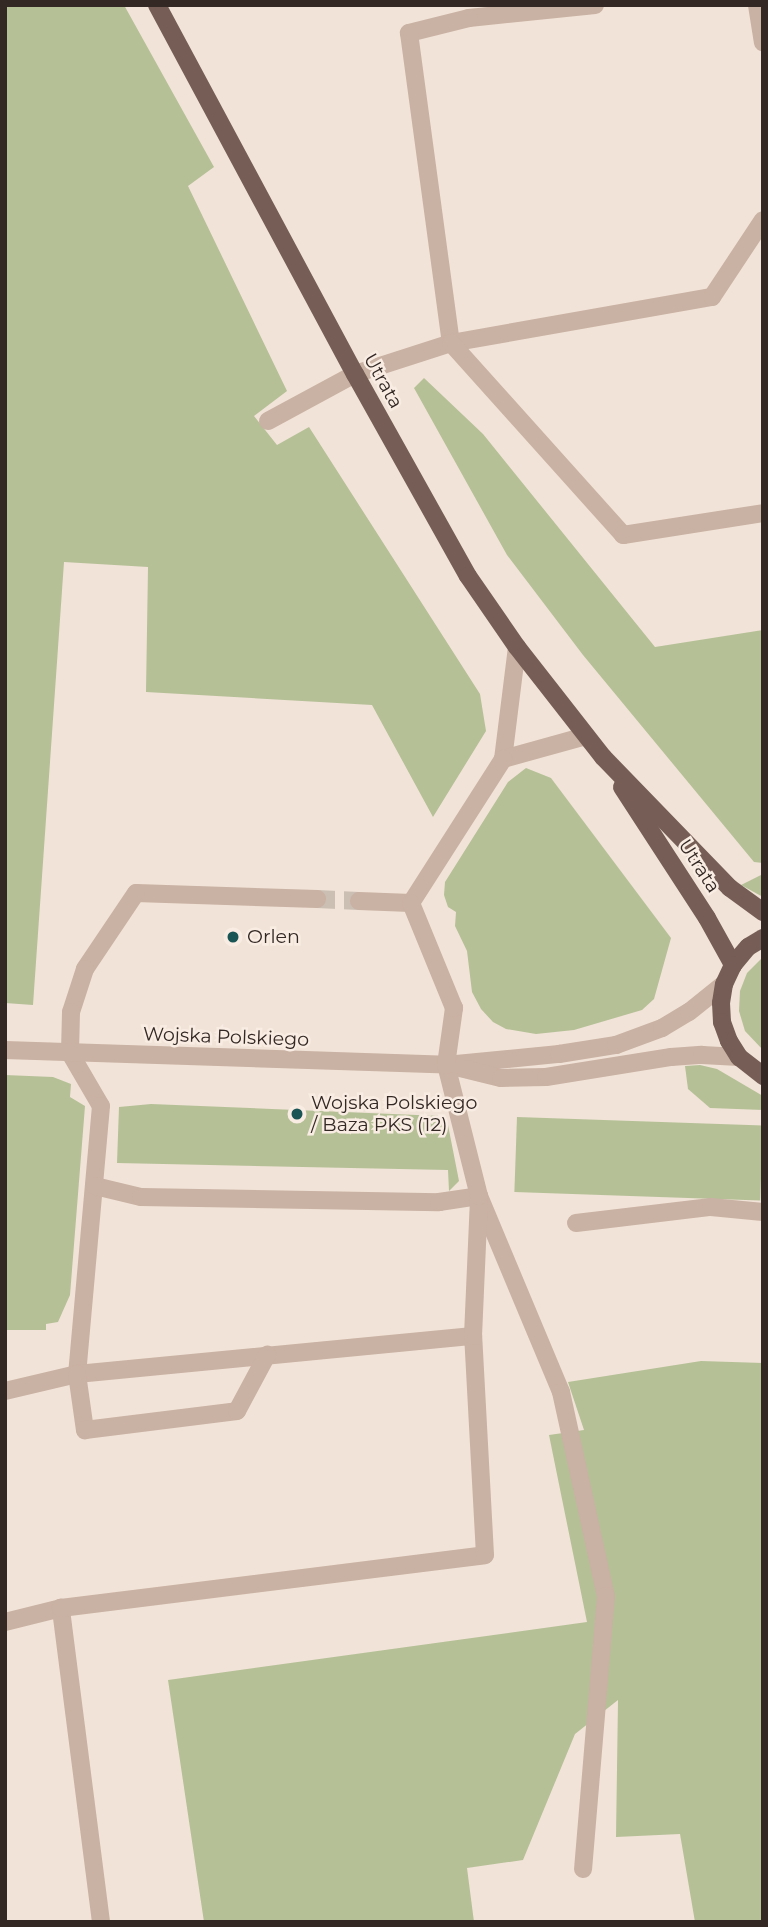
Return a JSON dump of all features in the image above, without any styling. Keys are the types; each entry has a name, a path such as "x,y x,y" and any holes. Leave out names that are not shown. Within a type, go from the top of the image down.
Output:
{"main road":[{"name":"Utrata","path":"157,5 355,374 468,576 517,647 603,757 730,888 763,912"},
{"name":"Utrata","path":"603,757 707,918 733,965"},
{"path":"763,938 748,947 733,965 724,984 722,1022 739,1057 763,1076"}],"street":[{"path":"595,5 469,18 409,33 451,343 623,535 763,513"},
{"path":"757,5 763,43"},
{"path":"268,421 355,374 451,343 712,296 763,220"},
{"path":"411,903 503,759 517,647"},
{"path":"503,759 586,736"},
{"path":"267,1355 237,1411 85,1430 77,1374 102,1106 70,1052 71,1012 85,968 136,893 317,900"},
{"path":"359,901 411,903"},
{"path":"411,903 454,1008 446,1065 479,1196 561,1392 607,1596 583,1869"},
{"name":"Wojska Polskiego","path":"5,1050 446,1065 559,1054 616,1045 662,1028 689,1012 724,984"},
{"name":"Wojska Polskiego","path":"446,1065 501,1077 546,1077 671,1057 739,1057"},
{"path":"94,1186 155,1197 439,1202 479,1196"},
{"path":"5,1622 61,1608 485,1555 473,1336 479,1196"},
{"path":"576,1223 711,1207 763,1212"},
{"path":"5,1391 77,1374 473,1336"},
{"path":"61,1608 101,1922"}],"green space":[{"path":"5,5 124,5 214,167 188,186 287,391 254,416 277,445 309,427 480,694 486,731 433,817 372,705 146,692 148,567 64,562 33,1005 5,1003"},
{"path":"424,378 483,434 655,647 763,630 763,863 754,862 583,655 507,555 414,388"},
{"path":"526,768 551,778 671,938 654,999 642,1010 574,1030 536,1034 506,1029 493,1022 481,1009 472,992 467,951 455,926 456,912 448,907 444,895 445,882 508,782"},
{"path":"763,874 763,897 741,885"},
{"path":"763,957 763,1050 745,1031 739,1011 740,991 747,973"},
{"path":"700,1065 717,1069 763,1096 763,1110 710,1108 688,1089 685,1066"},
{"path":"5,1075 53,1077 71,1084 70,1097 85,1106 70,1295 58,1322 46,1324 46,1330 5,1330"},
{"path":"151,1104 441,1116 448,1125 459,1181 449,1191 448,1170 117,1163 119,1107"},
{"path":"517,1117 763,1126 760,1201 514,1192"},
{"path":"701,1361 763,1363 763,1922 695,1922 680,1834 616,1837 618,1700 575,1734 523,1860 467,1868 474,1922 204,1922 168,1680 587,1622 549,1435 584,1430 568,1382"}],"tunnel":[{"path":"317,899 359,901"}],"place":[{"name":"Orlen","path":"233,937"},
{"name":"Wojska Polskiego / Baza PKS (12)","path":"297,1114"}]}
